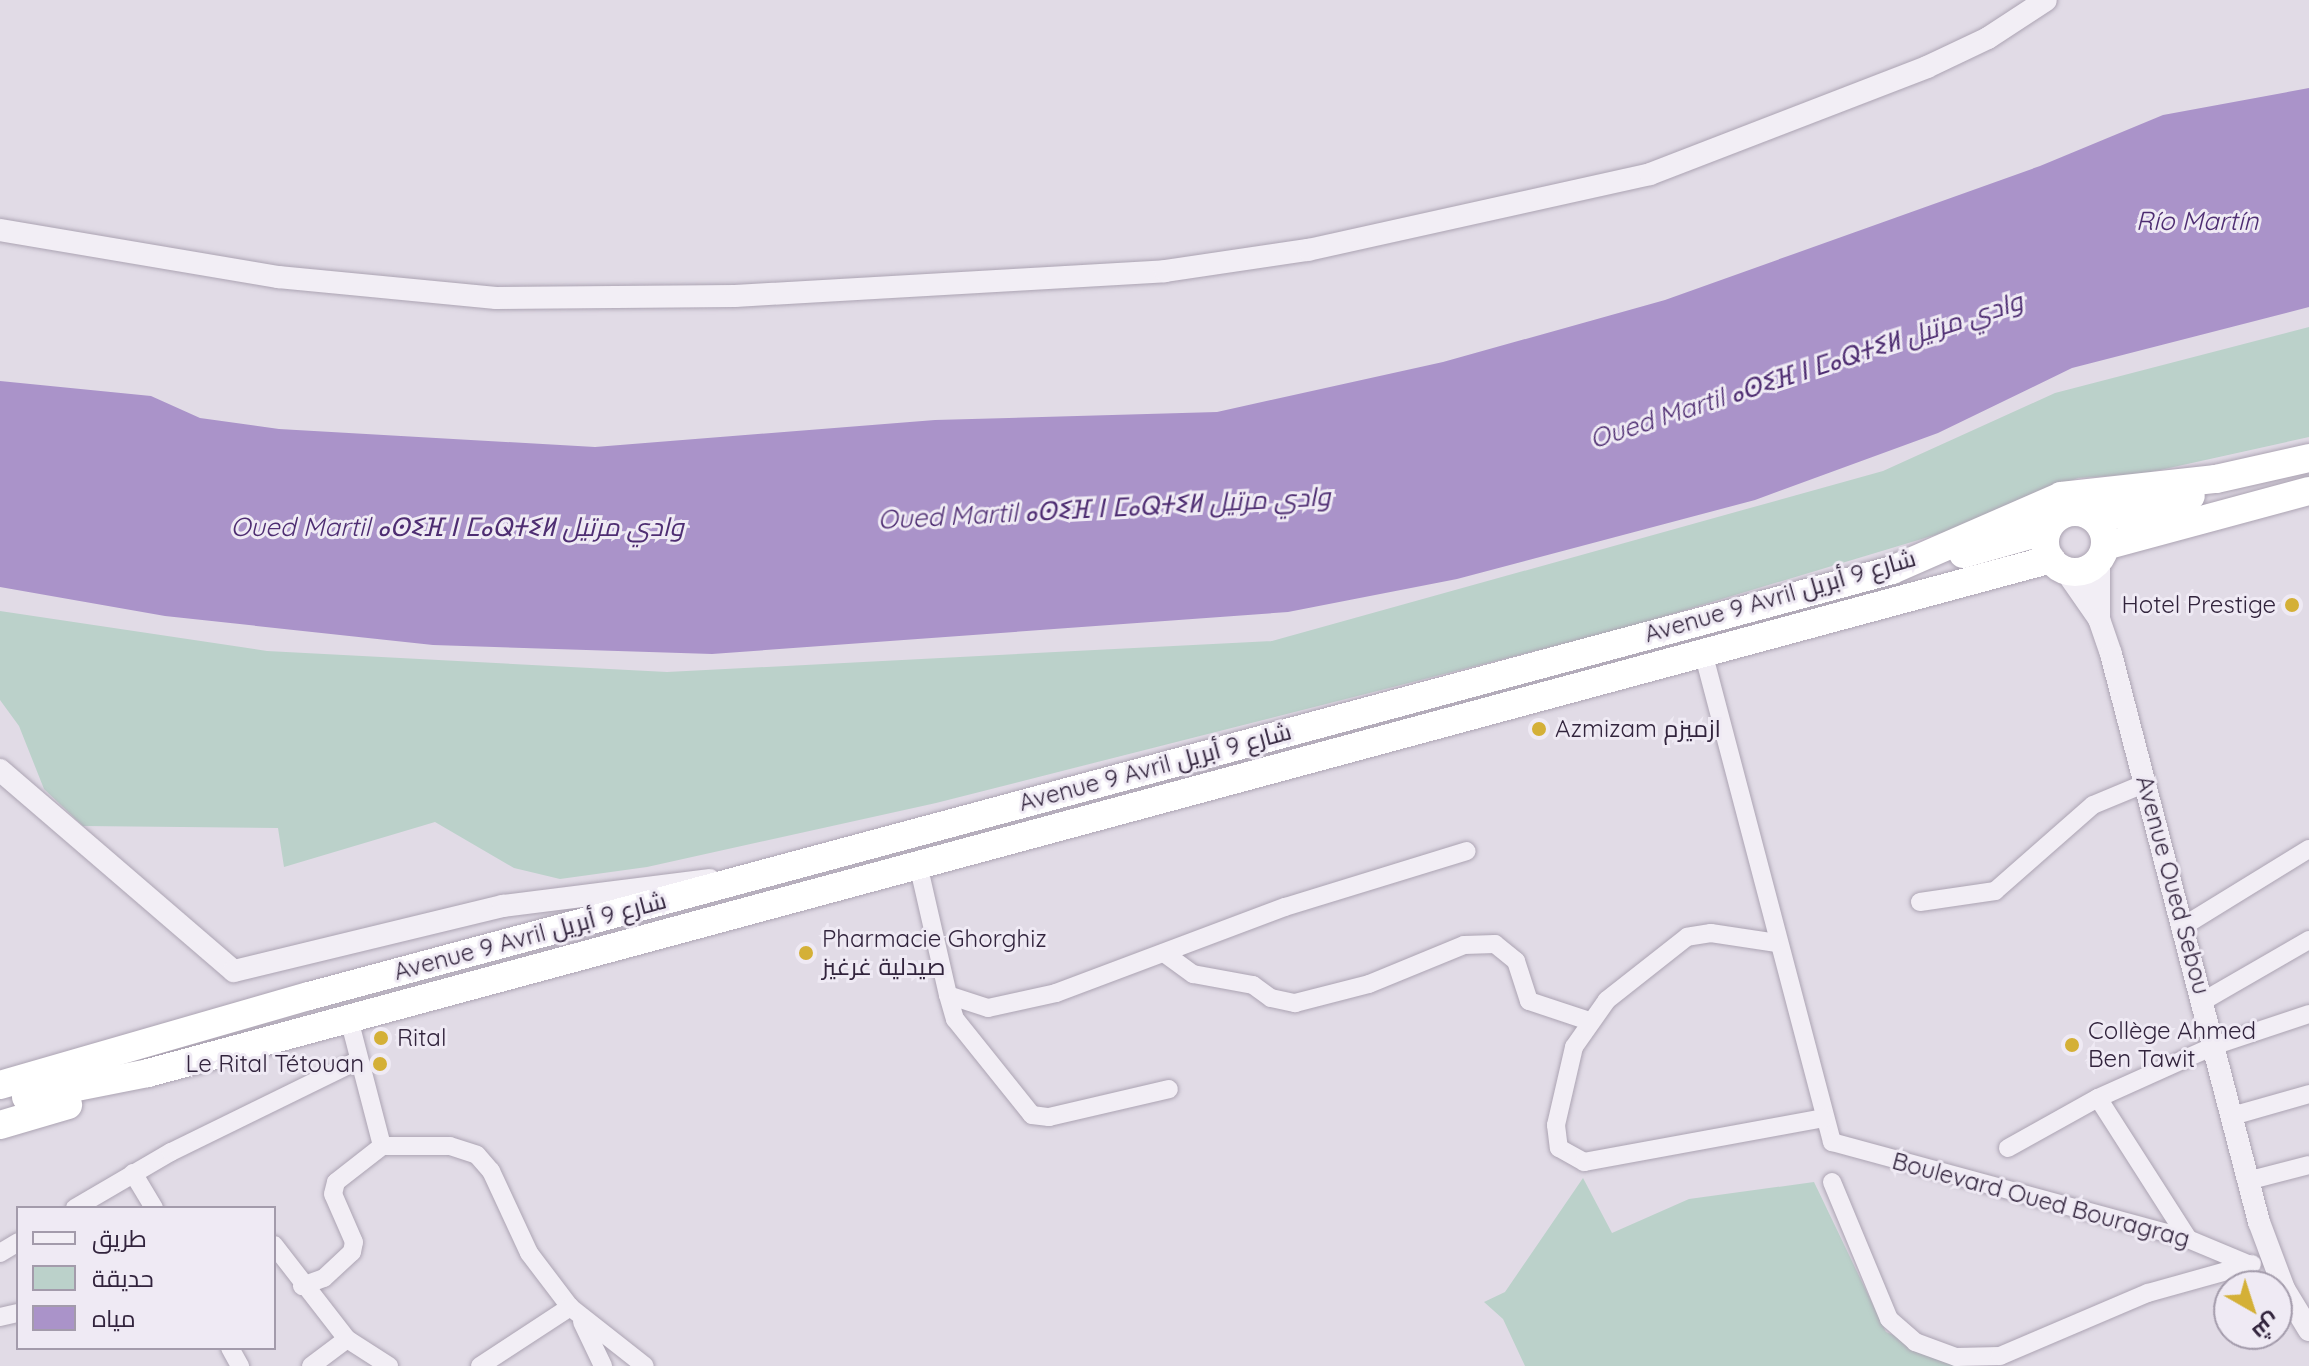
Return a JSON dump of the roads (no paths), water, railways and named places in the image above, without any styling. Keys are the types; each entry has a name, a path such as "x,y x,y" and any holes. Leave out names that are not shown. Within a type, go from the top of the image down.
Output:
{"highway":[{"name":"Avenue 9 Avril شارع 9 أبريل","path":"0,1085 738,880 1892,570 2061,496 2263,470 2309,458"},
{"path":"1892,570 2047,530 2066,513 2091,516 2130,513 2263,470"},
{"path":"2047,530 2058,565 2080,571 2102,552 2309,491"},
{"path":"2091,516 2104,534 2102,552"},
{"name":"Avenue 9 Avril شارع 9 أبريل","path":"0,1103 148,1073 1703,652 2058,565"},
{"path":"0,1067 122,1050"},
{"path":"0,1125 85,1100 148,1073"}],"street":[{"path":"0,230 236,272 496,298 735,296 1201,267 1308,250 1672,167 1948,58 2046,0"},
{"name":"Avenue Oued Sebou","path":"2102,552 2099,619 2146,783 2182,927 2205,1000 2247,1181 2271,1261 2309,1330"},
{"name":"Avenue Oued Sebou","path":"2058,565 2099,619"},
{"path":"1703,652 1824,1118 1584,1162 1573,1159 1559,1148 1556,1125 1574,1047 1589,1021 1640,970 1687,937 1731,934 1777,943"},
{"path":"0,770 234,971 503,906 667,883 738,880"},
{"path":"1920,902 1995,891 2093,805 2146,783"},
{"path":"2182,927 2309,849"},
{"path":"948,995 988,1008 1015,1003 1164,953 1285,907 1467,851"},
{"path":"918,864 955,1019 1032,1115 1049,1117 1169,1089"},
{"path":"2205,1000 2309,940"},
{"path":"1164,953 1193,974 1253,985 1271,998 1295,1003 1339,994 1464,945 1495,944 1516,961 1529,1001 1589,1021"},
{"path":"2008,1148 2098,1098 2216,1045 2309,1014"},
{"path":"349,1019 357,1061 382,1146"},
{"path":"78,1206 133,1173 357,1061"},
{"path":"2232,1116 2309,1094"},
{"path":"2098,1098 2188,1239"},
{"name":"Boulevard Oued Bouragrag","path":"1824,1118 1832,1142 2188,1239 2248,1264"},
{"path":"302,1286 324,1278 352,1252 354,1242 333,1194 336,1182 382,1146 450,1146 477,1155 491,1171 529,1253 574,1312 603,1366"},
{"path":"2247,1181 2309,1165"},
{"path":"133,1173 153,1206"},
{"path":"1832,1182 1889,1319 1934,1352 1976,1360 2000,1356 2148,1293 2248,1264 2271,1261"},
{"path":"276,1248 353,1352 389,1366"},
{"path":"480,1366 574,1312"},
{"path":"574,1312 645,1366"},
{"path":"311,1366 353,1352"}],"water":[{"name":"Río Martín","path":"2309,88 2309,307 2072,368 1938,433 1755,500 1457,579 1288,612 712,654 433,645 165,616 0,587 0,381 151,396 200,418 279,429 595,447 935,420 1217,412 1443,362 1665,300 2040,166 2163,115"}],"place":[{"name":"Hotel Prestige","path":"2292,605"},
{"name":"Azmizam ازميزم","path":"1539,729"},
{"name":"Pharmacie Ghorghiz صيدلية غرغيز","path":"806,953"},
{"name":"Rital","path":"381,1038"},
{"name":"Collège Ahmed Ben Tawit","path":"2072,1045"},
{"name":"Le Rital Tétouan","path":"380,1064"}],"water label":[{"name":"Oued Martil ⴰⵙⵉⴼ ⵏ ⵎⴰⵕⵜⵉⵍ وادي مرتيل","path":"1806,370"},
{"name":"Oued Martil ⴰⵙⵉⴼ ⵏ ⵎⴰⵕⵜⵉⵍ وادي مرتيل","path":"1104,508"},
{"name":"Oued Martil ⴰⵙⵉⴼ ⵏ ⵎⴰⵕⵜⵉⵍ وادي مرتيل","path":"457,527"}]}
